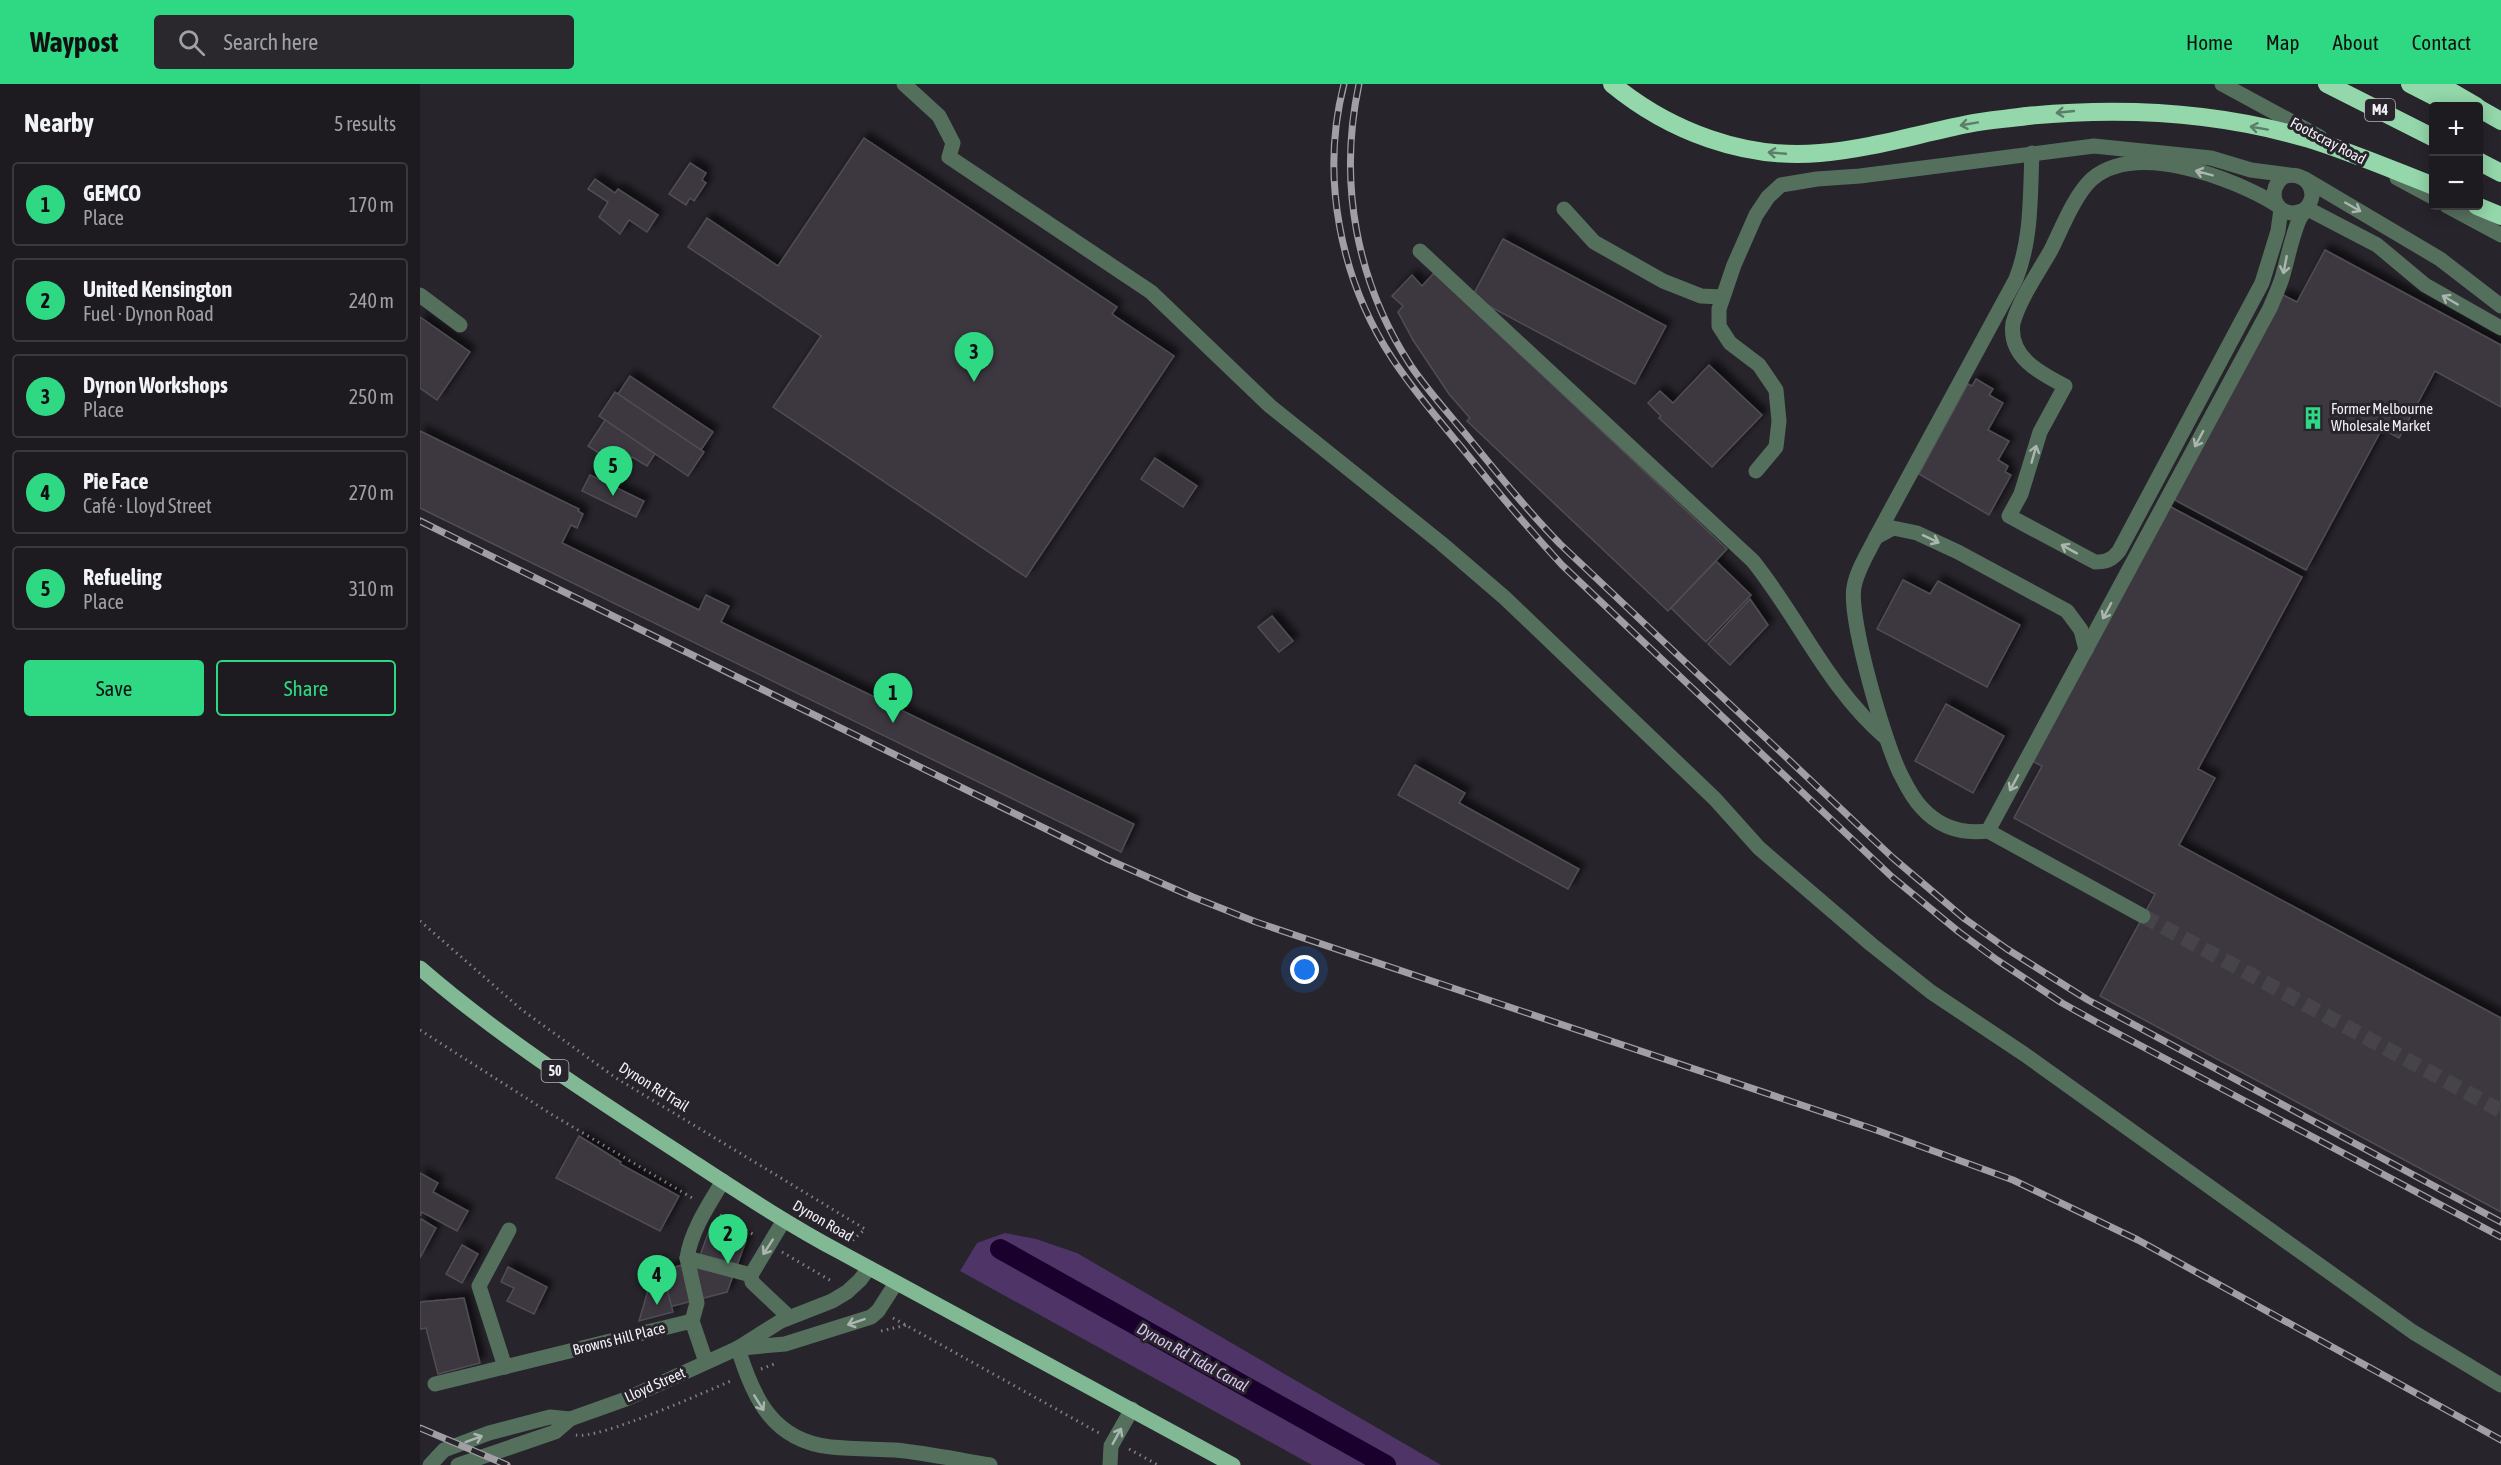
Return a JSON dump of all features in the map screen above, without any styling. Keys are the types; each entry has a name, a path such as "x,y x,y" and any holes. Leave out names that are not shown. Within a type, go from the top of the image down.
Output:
{"highway":[{"path":"1612,84 1675,125 1702,136 1778,154 1818,154 1861,148 1970,123 2027,116 2076,111 2151,113 2201,117 2309,139 2429,184"},
{"name":"M4","path":"2327,84 2429,136"},
{"name":"M4","path":"2410,84 2445,102"},
{"path":"2438,84 2469,102"},
{"path":"2483,110 2501,121"},
{"path":"2483,123 2501,132"},
{"path":"2483,164 2501,173"},
{"path":"2483,208 2501,216"}],"main road":[{"name":"Dynon Road","path":"420,968 548,1066 784,1220 868,1268 1233,1465"}],"street":[{"path":"904,84 939,116 953,143 949,157 1151,292 1270,406 1441,543 1505,598 1714,800 1759,848 1872,945 1931,992 2024,1054 2403,1326 2501,1385"},
{"name":"Footscray Road","path":"2222,84 2429,196"},
{"path":"1756,471 1776,447 1779,421 1776,390 1759,365 1730,343 1719,326 1722,297 1756,215 1768,197 1781,185 1817,178 1860,176 2094,146 2211,158 2251,170 2295,176 2307,182 2312,194 2311,201 2294,232 2283,277 2270,308 1988,831"},
{"path":"2032,153 2030,232 2020,270 1859,570 1854,588 1853,605 1867,671 1888,740 1901,776 1922,809 1950,829 1968,834 1988,831 2143,916"},
{"path":"2501,306 2440,259 2295,176 2283,177 2274,188 2273,194 2279,207 2278,231 2262,283 2130,532 2113,558 2105,562 2095,562 2009,516 2021,494 2040,432 2065,386 2030,366 2020,354 2014,343 2013,323 2083,189 2091,180 2114,167 2123,164 2159,164 2208,174 2260,195 2279,207 2292,213 2305,209 2377,245 2425,285 2501,328"},
{"path":"1564,209 1594,242 1663,281 1701,296 1722,297"},
{"path":"2454,210 2501,235"},
{"path":"1420,251 1753,561 1771,584 1836,686 1866,720 1888,740"},
{"path":"420,295 460,325"},
{"path":"1876,537 1893,528 1917,533 1958,552 2067,611 2081,630 2086,650"},
{"path":"706,1362 692,1321 697,1303 687,1258 707,1207 723,1181"},
{"path":"784,1220 751,1275 752,1282 789,1317"},
{"path":"505,1367 479,1286 509,1230"},
{"path":"687,1258 751,1275"},
{"name":"Lloyd Street","path":"458,1465 555,1432 570,1419 618,1402 738,1348 789,1317 832,1301 847,1292 860,1280 868,1268"},
{"name":"Lloyd Street","path":"738,1348 785,1344 871,1317 878,1311 896,1283"},
{"name":"Browns Hill Place","path":"435,1384 692,1321"},
{"path":"738,1348 749,1384 761,1406 779,1425 796,1436 812,1443 831,1447 896,1450 990,1465"},
{"path":"1110,1465 1109,1454 1114,1441 1132,1409"},
{"name":"Lloyd Street","path":"430,1465 444,1450 489,1433 550,1417 570,1419"},
{"path":"942,1457 957,1465"}],"path":[{"name":"Dynon Rd Trail","path":"420,921 522,1010 616,1078 865,1228 840,1252"},
{"path":"420,1030 551,1114 818,1273"},
{"path":"909,1325 1158,1465"},
{"path":"586,1436 720,1386"}],"shaded area":[{"path":"1005,1233 1036,1239 1077,1253 1441,1465 1312,1465 960,1271 977,1243"}],"building":[{"path":"864,138 1117,307 1112,314 1174,356 1026,577 773,407 821,336 688,247 707,218 778,266"},
{"path":"690,163 706,173 702,180 706,183 694,201 690,198 686,205 669,194"},
{"path":"595,179 615,193 618,189 658,215 647,232 629,220 620,234 599,217 608,202 588,189"},
{"path":"1503,239 1666,326 1635,384 1472,297"},
{"name":"Former Melbourne Wholesale Market","path":"2325,250 2501,345 2501,407 2435,371 2399,438 2382,429 2306,570 2173,499 2283,295 2297,302"},
{"path":"1434,273 1727,549 1668,611 1467,421 1470,418 1449,394 1413,340 1398,312 1403,306 1392,296 1412,275 1422,286"},
{"path":"420,317 470,352 437,400 420,388"},
{"path":"1709,365 1762,415 1712,467 1659,418 1661,416 1648,403 1660,391 1673,403"},
{"path":"630,376 713,432 701,450 618,394"},
{"path":"1976,379 1993,389 1989,395 2003,403 1988,430 2009,441 1998,460 2008,466 2005,472 2011,475 1989,515 1919,474 1968,384 1972,386"},
{"path":"615,392 704,452 688,476 599,416"},
{"path":"605,420 655,454 647,466 632,457 626,465 608,453 605,457 588,446"},
{"path":"420,431 579,509 578,511 583,514 577,528 571,525 562,543 699,610 706,595 729,606 721,622 1134,824 1121,852 420,508"},
{"path":"1155,458 1197,486 1183,507 1141,479"},
{"path":"590,475 644,501 636,517 582,491"},
{"path":"2169,506 2302,577 2198,769 2215,778 2179,845 2501,1018 2501,1212 2100,996 2155,894 2014,818 2042,766 2032,761"},
{"path":"1716,561 1751,595 1706,642 1671,608"},
{"path":"1903,580 1930,594 1938,581 2020,625 1987,687 1877,629"},
{"path":"1750,599 1768,625 1730,665 1708,644"},
{"path":"1272,616 1293,641 1279,652 1258,627"},
{"path":"1946,704 2004,736 1973,793 1915,761"},
{"path":"1415,765 1465,793 1459,803 1579,869 1568,889 1398,795"},
{"path":"579,1136 621,1162 620,1164 679,1196 660,1231 556,1178"},
{"path":"420,1173 438,1183 433,1192 468,1211 457,1231 422,1212 420,1216"},
{"path":"420,1220 436,1228 420,1258"},
{"path":"710,1228 746,1241 727,1292 669,1307 659,1271 698,1261"},
{"path":"462,1245 478,1254 462,1283 446,1274"},
{"path":"660,1261 673,1312 639,1321 654,1270"},
{"path":"508,1267 547,1287 534,1314 507,1301 514,1288 501,1282"},
{"path":"464,1298 480,1363 438,1374 426,1328 420,1329 420,1302"}],"waterway":[{"name":"Dynon Rd Tidal Canal","path":"1000,1249 1386,1465"}],"tunnel":[{"path":"2143,916 2501,1111"}],"railway":[{"path":"1344,84 1337,119 1334,155 1335,190 1340,226 1359,295 1374,327 1408,381 1498,493 1562,565 1892,877 1997,960 2062,1003 2098,1023 2501,1237"},
{"path":"1359,84 1353,121 1352,194 1356,230 1377,300 1392,334 1424,384 1513,492 1560,544 1893,858 1965,919 2007,949 2088,1000 2501,1222"},
{"path":"420,521 1109,860 1193,897 1256,922 1876,1130 2013,1180 2138,1240 2501,1440"},
{"path":"420,1428 507,1465"}],"place":[{"name":"Dynon Workshops","path":"974,382"},
{"name":"Former Melbourne Wholesale Market","path":"2313,418"},
{"name":"Refueling","path":"613,496"},
{"name":"GEMCO","path":"893,723"},
{"name":"United Kensington","path":"728,1264"},
{"name":"Pie Face","path":"657,1305"}]}
